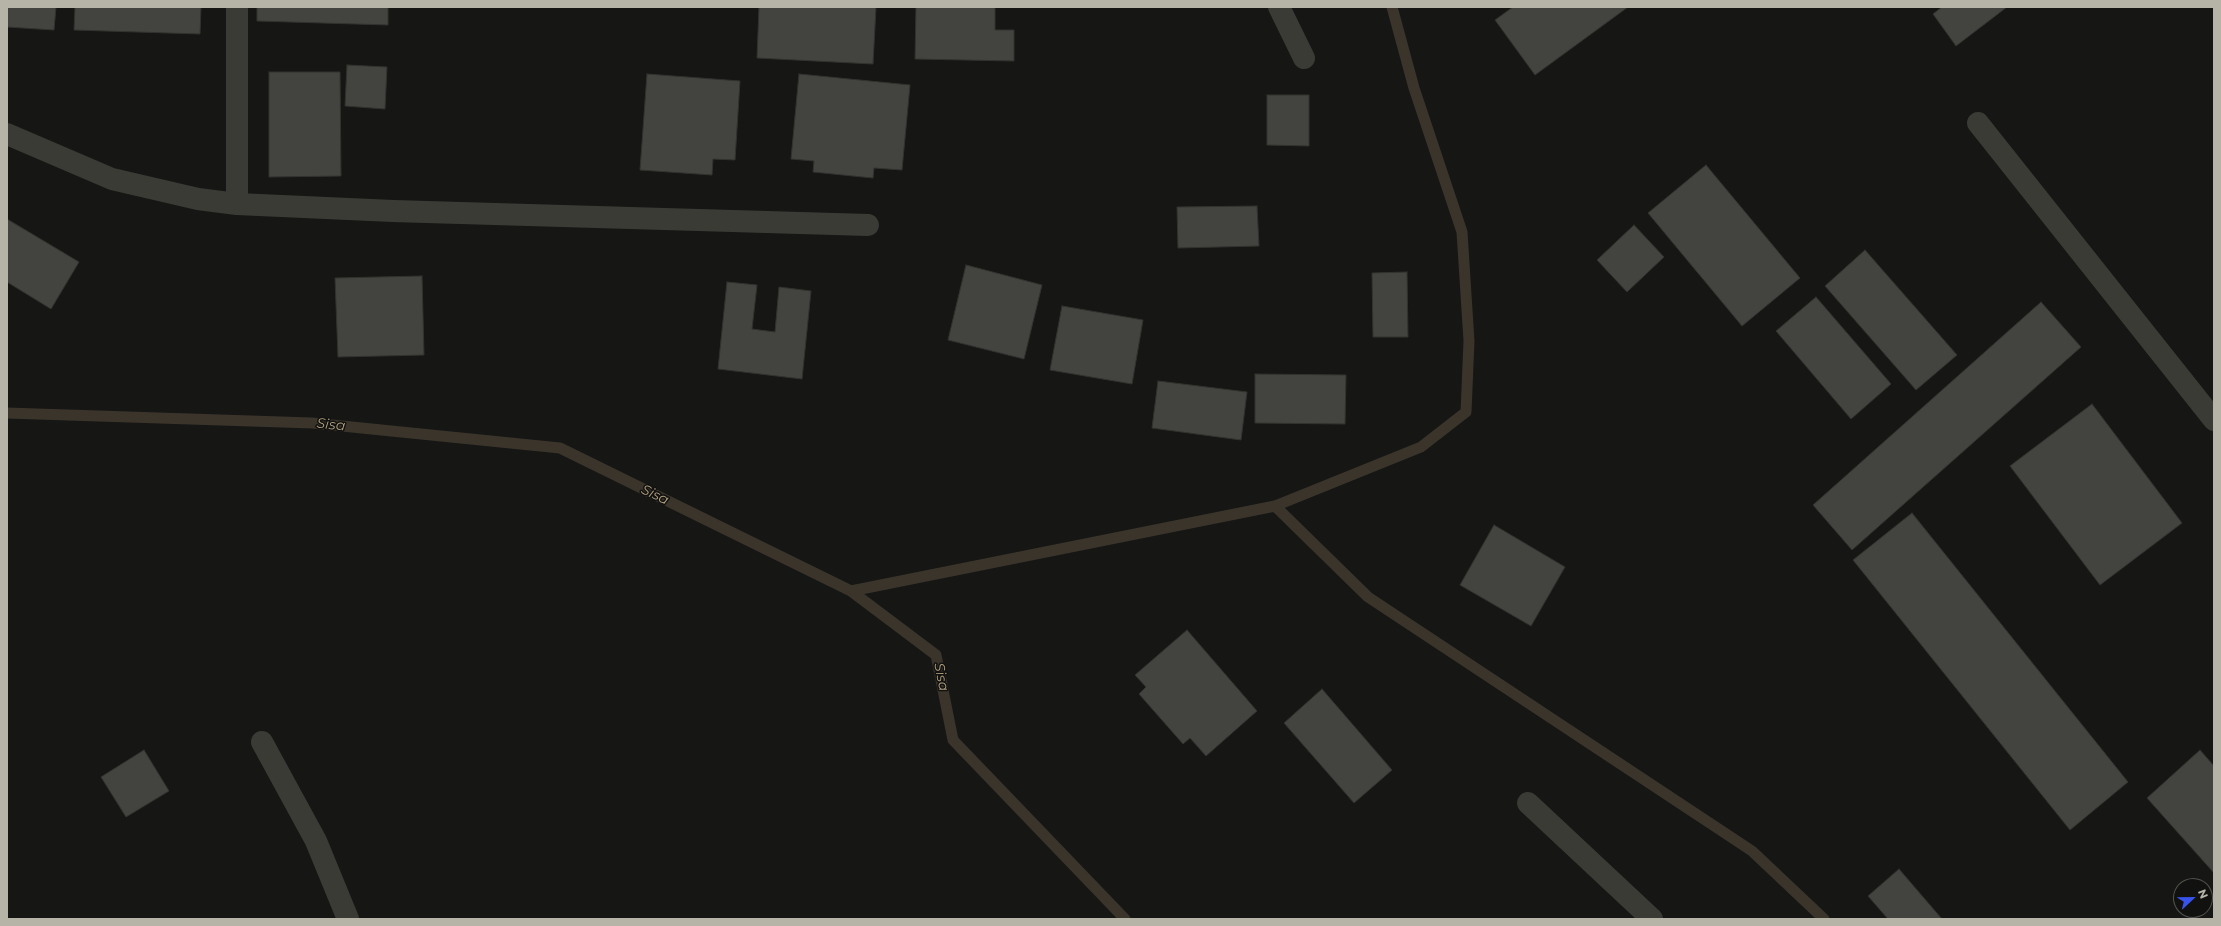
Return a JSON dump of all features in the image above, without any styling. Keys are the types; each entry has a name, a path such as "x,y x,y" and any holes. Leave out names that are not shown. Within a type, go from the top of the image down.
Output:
{"street":[{"path":"237,7 237,204"},
{"path":"1279,7 1304,58"},
{"path":"1978,123 2214,420"},
{"path":"7,134 112,179 198,199 237,204 417,212 868,225"},
{"path":"262,742 316,841 348,919"},
{"path":"1528,803 1652,919"}],"building":[{"path":"7,7 56,7 54,30 7,27"},
{"path":"75,7 201,7 200,34 74,30"},
{"path":"257,7 388,7 388,25 257,21"},
{"path":"759,7 876,7 873,64 757,58"},
{"path":"916,7 995,7 995,30 1014,30 1014,61 915,59"},
{"path":"1513,7 1628,7 1535,75 1495,20"},
{"path":"1942,7 2007,7 1956,46 1933,14"},
{"path":"347,65 387,67 385,109 345,106"},
{"path":"269,72 340,72 341,176 269,177"},
{"path":"647,74 740,81 735,160 713,159 712,175 640,170"},
{"path":"799,74 910,85 902,170 874,168 873,178 813,172 814,161 791,159"},
{"path":"1267,95 1309,95 1309,146 1267,145"},
{"path":"1706,165 1800,278 1742,326 1648,213"},
{"path":"1257,206 1259,246 1178,248 1177,207"},
{"path":"7,219 79,262 51,309 7,282"},
{"path":"1634,225 1664,257 1627,292 1597,260"},
{"path":"1865,250 1957,355 1916,390 1825,286"},
{"path":"966,265 1042,285 1024,359 948,340"},
{"path":"1407,272 1408,337 1373,337 1372,273"},
{"path":"422,276 424,355 338,357 335,278"},
{"path":"727,282 757,285 752,329 775,332 779,287 811,291 802,379 718,369"},
{"path":"1816,297 1891,384 1851,419 1776,331"},
{"path":"2041,302 2081,347 1852,550 1813,505"},
{"path":"1062,306 1143,320 1132,384 1050,370"},
{"path":"1255,374 1346,375 1345,424 1255,423"},
{"path":"1158,381 1247,392 1241,440 1152,428"},
{"path":"2092,404 2182,523 2100,585 2010,466"},
{"path":"1912,513 2128,782 2070,830 1853,560"},
{"path":"1494,525 1565,567 1531,626 1460,585"},
{"path":"1187,630 1257,711 1206,756 1190,738 1183,744 1139,694 1146,687 1135,675"},
{"path":"1322,689 1392,770 1354,803 1284,723"},
{"path":"144,750 169,791 126,817 101,777"},
{"path":"2200,750 2214,766 2214,873 2147,798"},
{"path":"1899,869 1942,919 1888,919 1868,896"}],"waterway":[{"path":"851,591 1275,506 1421,447 1466,412 1469,341 1462,232 1414,88 1392,7"},
{"name":"Sisa","path":"7,413 312,423 560,448 851,591 936,655 953,740 1125,919"},
{"path":"1275,506 1368,597 1752,851 1824,919"}]}
